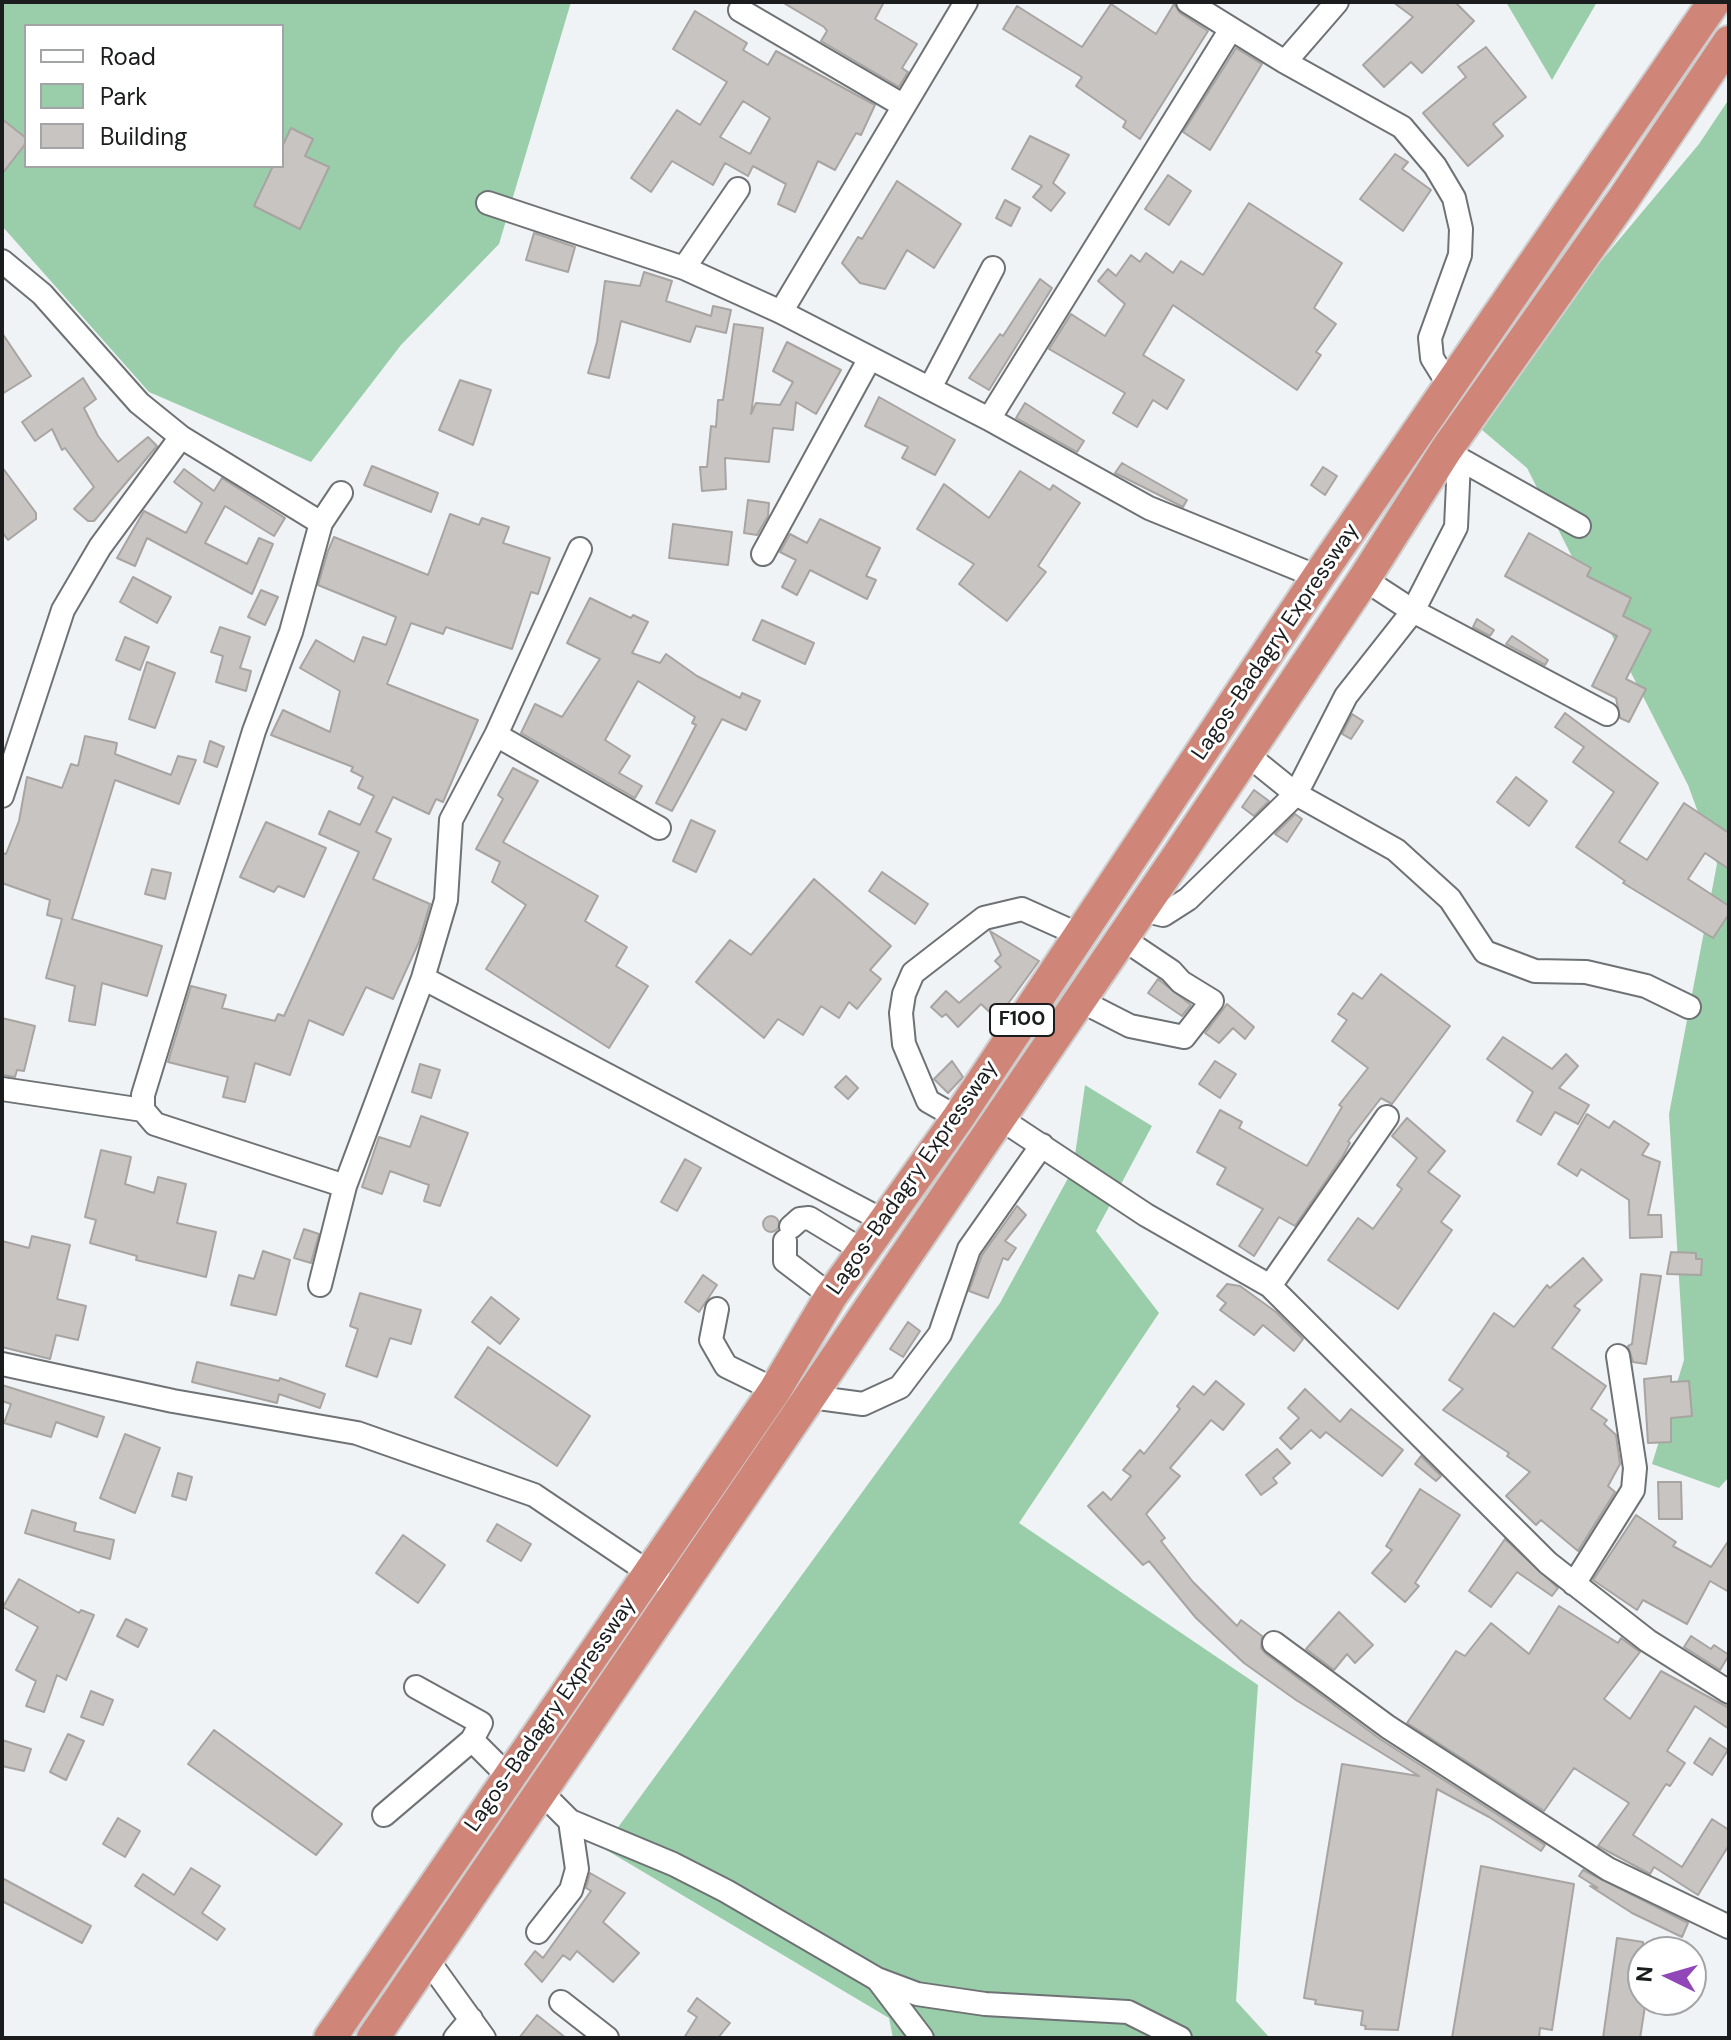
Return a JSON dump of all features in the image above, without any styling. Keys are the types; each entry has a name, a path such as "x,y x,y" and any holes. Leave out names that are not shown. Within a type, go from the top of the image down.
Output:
{"highway":[{"name":"Lagos-Badagry Expressway","path":"330,2038 775,1390 831,1296 865,1252 1082,936 1318,577 1714,2"},
{"name":"Lagos-Badagry Expressway","path":"373,2038 1122,938 1244,752 1452,456 1729,42"}],"street":[{"path":"781,312 966,2"},
{"path":"1188,2 1285,62 1402,127 1435,166 1454,198 1461,229 1460,255 1430,338 1432,358 1450,387"},
{"path":"1285,62 1337,2"},
{"path":"740,10 904,106"},
{"path":"989,419 1231,29"},
{"path":"684,268 738,189"},
{"path":"488,203 684,268 781,312 930,388 1149,508 1318,577"},
{"path":"2,261 42,294 139,403 181,437 321,523"},
{"path":"930,388 993,268"},
{"path":"763,554 870,358"},
{"path":"2,796 63,610 100,547 181,437"},
{"path":"1452,456 1579,526"},
{"path":"1139,909 1163,915 1188,899 1296,794 1346,696 1413,611 1456,527 1452,456"},
{"path":"143,1110 148,1080 254,731 291,632 321,523 341,493"},
{"path":"320,1285 345,1186 423,978 446,900 451,820 496,735 580,549"},
{"path":"1364,579 1413,611 1607,714"},
{"path":"496,735 659,828"},
{"path":"1244,752 1296,794 1396,850 1450,899 1485,952 1535,971 1586,972 1646,986 1689,1007"},
{"path":"958,1118 928,1101 904,1044 901,1013 904,994 913,973 984,918 1022,909 1082,936"},
{"path":"1079,1000 1130,1026 1184,1037 1212,1001 1122,938"},
{"path":"423,978 884,1221"},
{"path":"2,1089 143,1110 155,1124 345,1186"},
{"path":"998,1117 1146,1215 1270,1286 1548,1563 1648,1641 1729,1692"},
{"path":"1270,1286 1387,1117"},
{"path":"811,1397 863,1404 900,1387 940,1334 969,1249 1042,1145"},
{"path":"831,1296 785,1261 788,1234 800,1219 809,1218 865,1252"},
{"path":"717,1309 711,1340 726,1366 775,1390"},
{"path":"1574,1584 1633,1490 1635,1468 1618,1356"},
{"path":"2,1364 173,1401 357,1433 534,1495 678,1592"},
{"path":"1274,1643 1388,1727 1608,1869 1729,1927"},
{"path":"384,1815 472,1740 481,1723 416,1687"},
{"path":"472,1740 509,1777"},
{"path":"541,1792 570,1821 673,1864 726,1891 877,1979 917,1994 985,2004 1128,2012 1180,2038"},
{"path":"538,1932 571,1890 577,1869 570,1821"},
{"path":"427,1959 478,2029 455,2038"},
{"path":"877,1979 922,2038"},
{"path":"561,2002 607,2038"}],"green space":[{"path":"2,2 571,2 499,244 401,345 311,462 149,392 2,226"},
{"path":"1506,2 1597,2 1552,80"},
{"path":"1729,99 1729,1477 1719,1488 1652,1464 1684,1360 1669,1114 1717,864 1688,785 1527,468 1469,419 1699,144"},
{"path":"1085,1085 1152,1126 1096,1231 1159,1313 1019,1523 1258,1685 1236,2001 1270,2038 893,2038 889,2018 603,1848 1000,1303 1073,1169"}],"building":[{"path":"782,2 884,2 875,19 917,44 902,68 908,72 899,87 821,41 827,31 824,27"},
{"path":"1393,2 1455,2 1474,21 1422,73 1411,62 1384,87 1363,65 1413,17"},
{"path":"1111,4 1156,34 1174,4 1180,13 1208,31 1140,139 1123,127 1126,121 1076,86 1082,77 1003,29 1017,6 1082,47"},
{"path":"695,11 747,43 743,50 768,65 776,51 875,105 861,135 856,133 835,170 818,161 795,212 778,204 786,184 753,166 748,176 725,163 713,185 672,161 651,192 631,178 677,110 700,125 727,82 673,49","holes":["743,101 770,118 750,154 720,137"]},
{"path":"1486,47 1526,97 1493,124 1503,136 1468,166 1423,113 1466,77 1458,67"},
{"path":"1236,48 1262,64 1210,150 1183,132"},
{"path":"2,119 24,136 24,146 2,174"},
{"path":"291,128 313,139 305,156 329,167 300,229 254,206 272,168 284,168 284,143"},
{"path":"1030,136 1069,155 1053,183 1065,193 1051,211 1033,197 1042,186 1012,169"},
{"path":"1395,154 1408,162 1402,169 1431,190 1403,231 1360,199"},
{"path":"1168,175 1191,191 1169,225 1145,209"},
{"path":"897,181 961,224 934,268 907,250 885,289 860,283 842,263 858,237 862,239"},
{"path":"1005,200 1020,208 1011,226 996,218"},
{"path":"1249,203 1342,263 1314,308 1336,324 1316,352 1321,355 1297,390 1173,305 1143,355 1184,380 1167,409 1153,400 1137,427 1113,413 1125,393 1049,349 1071,314 1105,336 1125,304 1098,281 1108,269 1116,276 1131,255 1140,262 1146,253 1173,273 1181,261 1203,275"},
{"path":"534,233 575,247 568,272 526,260"},
{"path":"644,272 672,281 666,301 711,316 713,306 731,310 726,333 696,326 690,342 621,321 609,378 588,373 597,342 605,281 640,286"},
{"path":"1040,279 1052,288 989,390 969,378 1000,334 1003,336"},
{"path":"734,324 763,328 751,414 756,403 780,405 793,382 773,371 787,342 841,370 816,414 796,402 793,430 773,428 769,462 725,458 726,489 702,491 700,467 707,467 711,426 716,427 718,400 723,400"},
{"path":"2,333 31,376 2,394"},
{"path":"83,378 96,399 84,408 98,436 118,462 148,437 157,446 94,521 88,521 74,509 94,487 65,448 62,450 52,429 35,441 22,422"},
{"path":"460,380 491,390 473,445 439,430"},
{"path":"879,397 955,440 935,475 902,458 908,447 865,426"},
{"path":"1025,403 1084,441 1077,452 1016,418"},
{"path":"1122,463 1187,500 1183,507 1115,473"},
{"path":"372,466 438,493 431,512 364,485"},
{"path":"2,467 36,513 36,519 8,540 2,532"},
{"path":"1323,467 1337,476 1325,495 1311,485"},
{"path":"184,469 214,491 222,478 285,518 274,536 225,506 205,543 247,564 259,538 273,544 252,594 147,538 135,566 117,558 144,511 186,533 202,503 174,482"},
{"path":"1020,471 1050,490 1053,485 1080,503 1038,566 1046,572 1007,621 959,584 974,564 917,529 944,484 989,518"},
{"path":"748,500 769,503 768,516 757,535 744,533"},
{"path":"450,514 479,525 482,518 509,527 503,543 550,558 538,594 531,592 512,649 446,627 443,634 411,623 387,684 478,720 443,802 436,799 429,814 393,797 376,832 391,839 373,879 430,904 419,942 393,999 366,987 343,1035 309,1020 290,1075 255,1063 245,1102 223,1097 228,1077 168,1062 191,986 226,995 222,1008 275,1021 278,1014 284,1016 359,852 319,834 329,811 360,825 374,796 358,788 363,777 351,771 353,767 271,735 283,710 330,732 340,691 300,668 316,640 354,662 363,637 386,645 396,617 318,585 328,551 334,537 428,575"},
{"path":"820,519 880,548 866,576 876,580 867,599 810,570 797,595 782,587 796,560 780,552 790,534 807,543"},
{"path":"673,524 732,532 728,565 669,558"},
{"path":"1529,533 1591,568 1587,576 1631,598 1623,616 1651,630 1626,679 1646,689 1629,722 1620,718 1616,698 1592,686 1617,636 1505,576"},
{"path":"133,577 171,597 157,623 120,602"},
{"path":"261,590 278,597 265,625 248,617"},
{"path":"590,598 631,618 633,615 648,622 632,653 660,663 666,654 697,676 740,698 742,693 760,701 746,730 722,719 672,811 656,803 696,725 692,723 695,717 638,681 605,740 630,756 619,773 642,786 635,798 521,733 535,704 562,717 600,659 567,643"},
{"path":"1477,619 1494,630 1490,636 1473,627"},
{"path":"762,620 814,643 805,664 753,640"},
{"path":"220,627 250,637 240,668 251,671 246,691 216,682 223,656 211,652"},
{"path":"1512,636 1548,660 1545,665 1506,644"},
{"path":"125,637 149,647 140,670 116,660"},
{"path":"147,662 175,673 155,728 129,719"},
{"path":"1565,713 1658,783 1619,842 1647,860 1684,803 1729,833 1729,869 1705,853 1688,879 1729,906 1729,914 1713,938 1623,883 1625,881 1576,847 1614,792 1573,762 1584,747 1555,727"},
{"path":"1352,714 1363,721 1351,739 1342,734"},
{"path":"85,736 117,743 115,754 171,775 178,756 196,760 179,804 115,780 72,919 162,946 147,996 102,983 95,1025 69,1021 75,986 46,978 62,919 47,915 50,900 2,883 2,853 6,854 19,821 27,777 62,788 71,764 78,766"},
{"path":"210,741 224,747 217,767 204,762"},
{"path":"513,768 538,781 503,842 598,896 585,921 627,947 616,966 648,986 609,1048 486,969 526,905 492,882 500,862 476,849 503,799 498,795"},
{"path":"1516,777 1547,801 1529,826 1497,802"},
{"path":"1254,790 1269,801 1254,816 1242,807"},
{"path":"1295,814 1302,819 1287,842 1275,834"},
{"path":"691,820 715,831 696,872 673,861"},
{"path":"266,822 326,848 304,897 278,886 274,892 240,877"},
{"path":"152,869 171,873 165,899 145,894"},
{"path":"882,872 928,904 915,924 869,891"},
{"path":"814,879 891,946 870,970 881,979 857,1009 849,1002 839,1018 821,1006 803,1035 778,1019 764,1038 696,982 730,940 751,955"},
{"path":"990,931 1039,961 997,1019 981,1004 958,1027 946,1014 942,1017 931,1007 946,991 959,1003 1001,967 995,961 1001,955"},
{"path":"1381,974 1450,1026 1392,1104 1381,1098 1348,1141 1350,1143 1343,1156 1295,1226 1279,1217 1254,1256 1239,1246 1263,1209 1217,1184 1226,1168 1197,1152 1220,1110 1242,1122 1239,1128 1307,1166 1342,1107 1339,1105 1368,1068 1332,1041 1347,1020 1338,1014 1353,993 1362,999"},
{"path":"1158,979 1191,1005 1182,1016 1148,993"},
{"path":"1227,1004 1254,1027 1245,1039 1233,1028 1219,1043 1205,1033"},
{"path":"2,1018 35,1026 24,1071 17,1070 15,1077 2,1075"},
{"path":"1503,1037 1552,1069 1566,1054 1578,1066 1559,1088 1589,1105 1578,1124 1555,1112 1541,1135 1517,1121 1533,1092 1487,1059"},
{"path":"952,1061 963,1077 948,1093 934,1079"},
{"path":"1215,1061 1236,1074 1220,1098 1199,1084"},
{"path":"420,1064 440,1070 431,1098 412,1092"},
{"path":"846,1076 858,1088 848,1099 835,1087"},
{"path":"1587,1114 1609,1128 1614,1121 1649,1144 1642,1155 1660,1162 1648,1215 1661,1215 1662,1237 1630,1238 1629,1200 1581,1169 1577,1176 1558,1164"},
{"path":"421,1116 468,1133 440,1206 424,1201 429,1185 390,1171 382,1194 362,1187 379,1137 410,1147"},
{"path":"1407,1118 1445,1151 1428,1172 1460,1196 1441,1222 1452,1230 1398,1309 1328,1260 1358,1218 1373,1229 1402,1189 1397,1185 1417,1158 1392,1136"},
{"path":"101,1150 131,1157 125,1184 154,1193 158,1177 186,1184 177,1223 216,1232 206,1277 136,1260 137,1256 90,1243 96,1220 85,1217"},
{"path":"685,1159 701,1168 677,1211 661,1202"},
{"path":"1017,1206 1026,1215 1005,1241 1016,1248 1008,1260 1003,1258 988,1298 969,1291 982,1255"},
{"path":"771,1216 777,1218 777,1230 771,1232 765,1230 763,1224 765,1218"},
{"path":"304,1229 319,1234 311,1263 294,1258"},
{"path":"32,1236 70,1245 57,1299 86,1306 78,1340 56,1335 50,1359 2,1347 2,1241 29,1248"},
{"path":"263,1251 290,1260 276,1315 231,1305 239,1275 254,1279"},
{"path":"1671,1252 1696,1253 1696,1259 1702,1259 1701,1275 1667,1274"},
{"path":"1583,1258 1602,1280 1574,1306 1580,1310 1552,1348 1606,1386 1591,1409 1607,1420 1604,1424 1616,1435 1620,1464 1608,1486 1615,1492 1578,1551 1541,1520 1536,1525 1506,1496 1530,1472 1507,1456 1509,1453 1443,1410 1463,1389 1449,1380 1494,1313 1514,1327 1547,1285 1550,1288"},
{"path":"1641,1274 1661,1276 1646,1364 1633,1362 1628,1346 1632,1344"},
{"path":"703,1275 717,1285 699,1312 685,1302"},
{"path":"1227,1284 1240,1286 1276,1312 1303,1339 1294,1351 1263,1325 1254,1335 1220,1310 1226,1303 1217,1296"},
{"path":"360,1293 421,1310 411,1344 390,1338 377,1377 346,1366 358,1329 350,1326"},
{"path":"491,1297 519,1319 500,1344 472,1322"},
{"path":"908,1322 920,1331 903,1357 890,1349"},
{"path":"488,1347 590,1416 557,1466 455,1397"},
{"path":"197,1362 279,1381 280,1378 325,1394 320,1408 279,1394 277,1403 192,1382"},
{"path":"1671,1376 1671,1382 1689,1381 1692,1416 1671,1418 1671,1442 1648,1443 1644,1379"},
{"path":"1216,1381 1244,1404 1223,1430 1211,1420 1170,1468 1180,1476 1146,1514 1165,1538 1161,1541 1193,1582 1237,1626 1241,1620 1262,1636 1261,1648 1266,1654 1380,1739 1545,1845 1541,1851 1489,1817 1437,1789 1398,2030 1365,2029 1366,2026 1361,2025 1363,2011 1315,2004 1316,2000 1304,1998 1342,1764 1419,1776 1296,1700 1244,1663 1196,1618 1149,1561 1143,1565 1088,1506 1103,1492 1111,1500 1131,1476 1123,1470 1140,1450 1144,1454 1180,1409 1177,1406 1193,1386 1204,1395"},
{"path":"2,1385 104,1417 97,1437 56,1422 51,1437 4,1423 11,1404 2,1401"},
{"path":"1305,1389 1340,1422 1351,1409 1403,1450 1382,1476 1326,1432 1320,1438 1311,1430 1291,1449 1280,1438 1299,1418 1288,1408"},
{"path":"125,1434 160,1448 135,1513 100,1498"},
{"path":"1277,1449 1290,1463 1273,1478 1277,1483 1261,1495 1246,1475"},
{"path":"1421,1456 1441,1476 1436,1481 1415,1464"},
{"path":"178,1473 192,1477 186,1500 172,1496"},
{"path":"1658,1482 1681,1482 1682,1519 1659,1519"},
{"path":"1420,1489 1460,1515 1415,1583 1419,1586 1405,1602 1372,1573 1392,1550 1386,1546"},
{"path":"32,1510 76,1523 74,1531 114,1540 110,1559 25,1533"},
{"path":"1636,1515 1676,1542 1673,1546 1711,1567 1729,1540 1729,1592 1710,1581 1687,1624 1643,1600 1637,1610 1593,1580"},
{"path":"497,1524 531,1544 521,1561 487,1541"},
{"path":"403,1535 445,1565 418,1603 376,1573"},
{"path":"1505,1539 1558,1588 1552,1596 1517,1572 1491,1607 1469,1591"},
{"path":"19,1579 79,1613 81,1610 94,1615 66,1680 57,1675 44,1712 26,1706 36,1681 16,1670 38,1627 3,1607"},
{"path":"1559,1606 1618,1643 1621,1638 1640,1652 1604,1699 1630,1719 1661,1671 1729,1708 1729,1729 1695,1706 1667,1751 1685,1763 1670,1786 1666,1784 1633,1835 1682,1867 1712,1819 1729,1830 1729,1845 1698,1895 1654,1867 1650,1874 1598,1846 1629,1803 1574,1768 1544,1811 1407,1723 1456,1651 1465,1656 1491,1623 1529,1654"},
{"path":"1339,1612 1373,1645 1355,1663 1347,1654 1334,1670 1306,1649"},
{"path":"126,1619 147,1629 138,1647 117,1636"},
{"path":"1691,1636 1711,1649 1714,1645 1729,1655 1720,1670 1684,1647"},
{"path":"91,1691 113,1700 103,1725 81,1717"},
{"path":"214,1730 342,1824 316,1855 188,1764"},
{"path":"68,1734 84,1741 66,1780 50,1772"},
{"path":"1710,1738 1728,1750 1712,1775 1694,1763"},
{"path":"2,1740 31,1749 24,1771 2,1766"},
{"path":"118,1818 140,1831 125,1857 103,1844"},
{"path":"1481,1866 1574,1884 1552,2030 1540,2028 1539,2038 1452,2038"},
{"path":"191,1868 220,1886 202,1913 225,1929 217,1940 135,1886 143,1874 174,1895"},
{"path":"1583,1870 1688,1923 1682,1936 1632,1913 1579,1876"},
{"path":"590,1873 625,1893 603,1922 639,1953 613,1982 577,1951 570,1960 563,1955 542,1982 525,1964 535,1951 543,1958 591,1891 586,1888"},
{"path":"2,1878 91,1926 82,1943 2,1901"},
{"path":"1617,1938 1627,1940 1627,2016 1643,2016 1640,2038 1603,2038"},
{"path":"697,1998 730,2023 718,2038 684,2038 697,2017 688,2011"},
{"path":"537,2015 566,2038 519,2038"}]}
